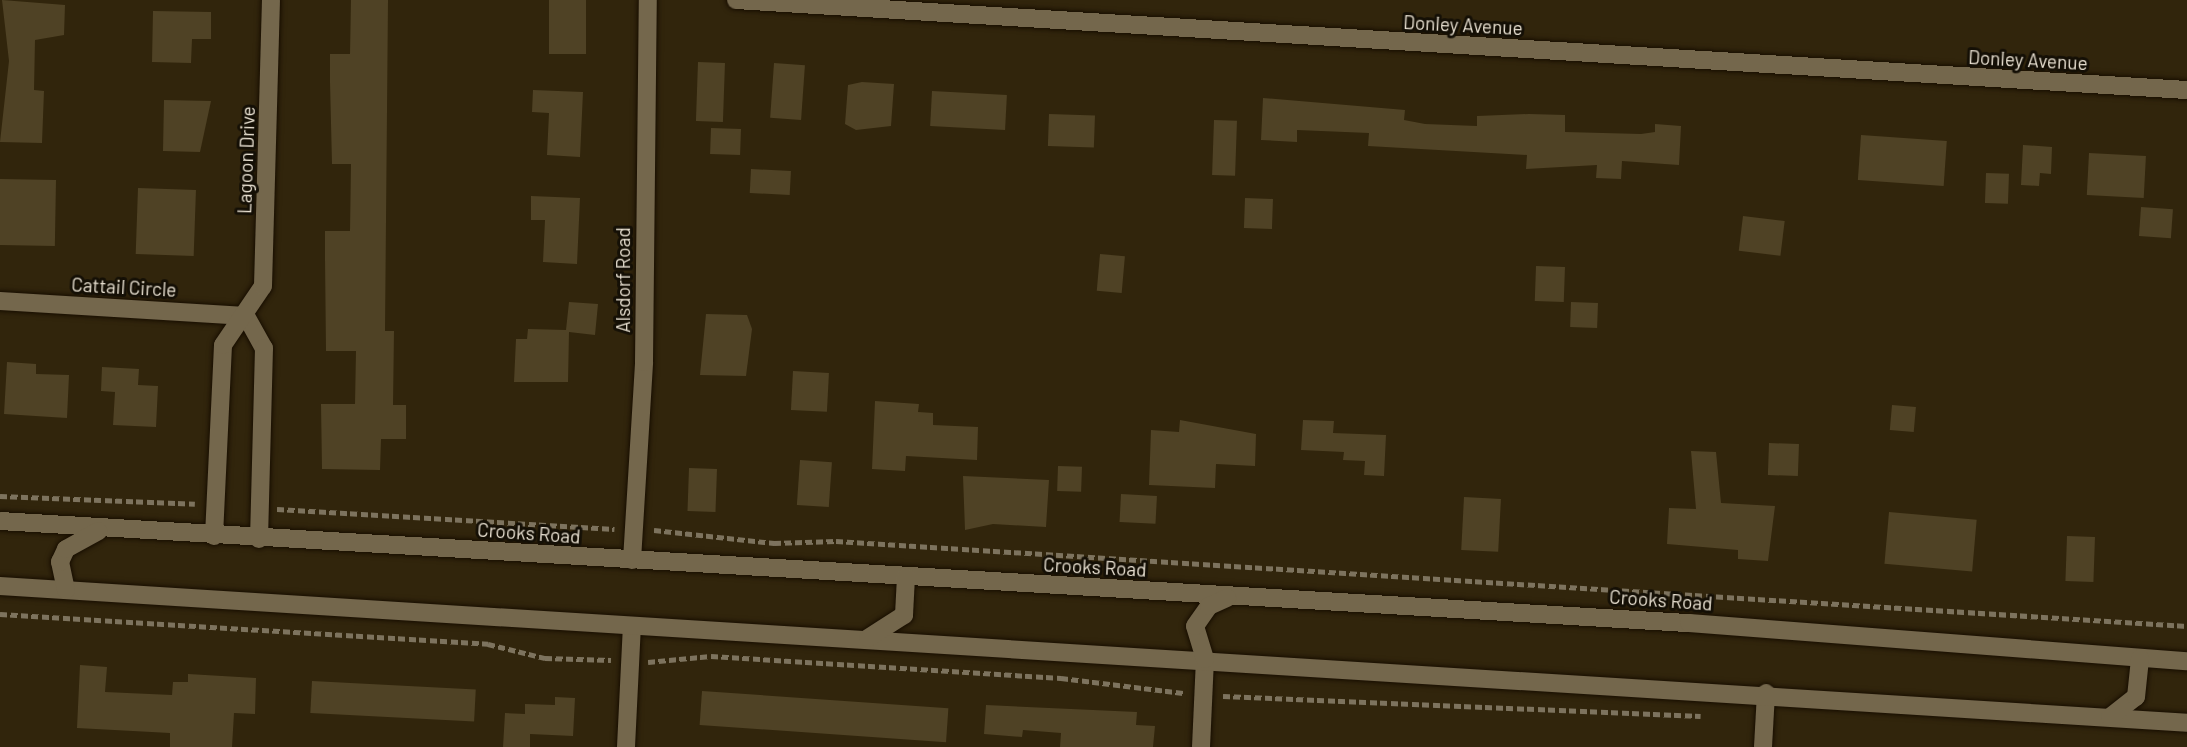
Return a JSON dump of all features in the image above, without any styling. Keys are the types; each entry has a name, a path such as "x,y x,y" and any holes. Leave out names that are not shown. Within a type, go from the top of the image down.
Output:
{"main road":[{"name":"Lagoon Drive","path":"214,536 223,345 246,316 263,286 271,0"},
{"name":"Alsdorf Road","path":"632,560 644,362 648,0"},
{"name":"Donley Avenue","path":"736,0 2187,90"},
{"name":"Cattail Circle","path":"0,301 246,316"},
{"path":"246,316 264,348 259,539"},
{"name":"Crooks Road","path":"0,521 259,539 1238,596 2187,661"},
{"path":"66,590 60,562 66,549 108,527"},
{"path":"865,640 904,615 906,577"},
{"path":"0,586 1766,693 2187,723"},
{"path":"1201,747 1205,659 1194,638 1200,615 1238,596"},
{"path":"626,747 632,626"},
{"path":"2110,717 2136,696 2140,657"},
{"path":"1763,747 1766,693"}],"path":[{"path":"0,496 215,505"},
{"path":"260,508 634,528 774,543 836,541 2187,626"},
{"path":"0,614 488,644 545,658 603,660"},
{"path":"656,662 710,656 1061,678 1181,693"},
{"path":"1226,696 1712,716"}],"building":[{"path":"2,0 65,5 64,35 35,40 34,90 44,91 42,143 0,142 9,61"},
{"path":"351,0 388,0 385,331 394,331 393,405 406,405 406,439 381,439 380,470 322,469 321,404 355,404 356,351 326,351 325,258 325,231 350,231 351,164 332,164 330,54 350,54"},
{"path":"549,0 586,0 586,54 549,54"},
{"path":"153,11 211,12 211,39 192,39 191,63 152,62"},
{"path":"698,62 725,63 723,122 696,121"},
{"path":"774,63 805,65 801,120 770,118"},
{"path":"862,82 894,84 891,126 856,130 845,124 848,85"},
{"path":"533,90 583,92 580,157 547,155 549,113 532,112"},
{"path":"932,91 1007,95 1005,130 930,126"},
{"path":"1263,98 1405,110 1404,120 1425,124 1477,126 1477,116 1529,114 1565,115 1565,132 1641,134 1655,132 1655,124 1681,126 1679,165 1622,161 1621,179 1596,178 1597,165 1526,169 1527,155 1368,146 1369,133 1297,130 1297,142 1261,140"},
{"path":"164,100 211,101 200,152 163,151"},
{"path":"1049,114 1095,116 1094,148 1048,146"},
{"path":"1214,120 1237,121 1235,176 1212,175"},
{"path":"711,128 741,129 740,155 710,154"},
{"path":"1861,135 1947,141 1944,186 1858,180"},
{"path":"2023,145 2052,147 2051,174 2040,173 2039,186 2021,185"},
{"path":"2089,153 2146,156 2144,198 2087,195"},
{"path":"751,169 791,171 790,195 750,193"},
{"path":"1986,173 2009,174 2008,204 1985,203"},
{"path":"0,179 56,180 55,246 0,245"},
{"path":"138,188 196,190 194,256 136,254"},
{"path":"531,196 580,198 577,264 543,262 545,220 531,220"},
{"path":"1245,198 1273,199 1272,229 1244,228"},
{"path":"2141,207 2173,209 2171,238 2139,236"},
{"path":"1743,216 1785,221 1780,256 1739,251"},
{"path":"1100,254 1125,256 1122,293 1097,291"},
{"path":"1536,266 1565,267 1564,302 1535,301"},
{"path":"569,302 598,304 595,335 569,332 568,382 514,382 516,339 527,339 528,329 566,330"},
{"path":"1571,302 1598,303 1597,328 1570,327"},
{"path":"706,314 747,315 752,329 746,376 700,375"},
{"path":"7,362 36,364 36,374 69,375 67,418 4,414"},
{"path":"102,367 139,369 138,385 158,386 156,427 113,425 115,392 101,391"},
{"path":"793,371 829,373 827,412 791,410"},
{"path":"875,401 919,404 918,412 933,413 933,425 978,427 977,460 906,456 905,471 872,469"},
{"path":"1892,405 1916,407 1914,432 1890,430"},
{"path":"1180,420 1256,434 1255,466 1216,464 1215,488 1149,485 1151,430 1179,432"},
{"path":"1303,420 1334,421 1333,433 1386,435 1384,476 1364,475 1365,461 1343,460 1344,452 1301,450"},
{"path":"1769,443 1799,444 1798,476 1768,475"},
{"path":"1691,451 1716,452 1721,503 1775,506 1768,561 1738,559 1738,550 1667,544 1669,508 1696,509"},
{"path":"800,460 832,462 829,507 797,505"},
{"path":"1058,466 1082,467 1081,492 1057,491"},
{"path":"689,468 717,469 715,512 687,511"},
{"path":"963,476 1049,480 1046,527 993,524 965,530"},
{"path":"1121,494 1157,496 1155,524 1120,522"},
{"path":"1464,497 1501,499 1498,552 1461,550"},
{"path":"1889,512 1977,520 1972,571 1884,564"},
{"path":"2067,536 2095,537 2093,582 2065,581"},
{"path":"80,665 107,667 105,692 172,695 173,682 188,682 188,674 256,678 255,714 234,713 232,747 170,747 170,733 77,728"},
{"path":"312,681 476,690 474,722 310,713"},
{"path":"702,691 948,708 946,742 700,725"},
{"path":"555,697 575,698 573,736 530,734 530,747 503,747 505,713 525,714 525,704 555,705"},
{"path":"986,705 1137,712 1136,725 1155,726 1153,747 1060,747 1061,733 1023,730 1022,737 984,734"}]}
